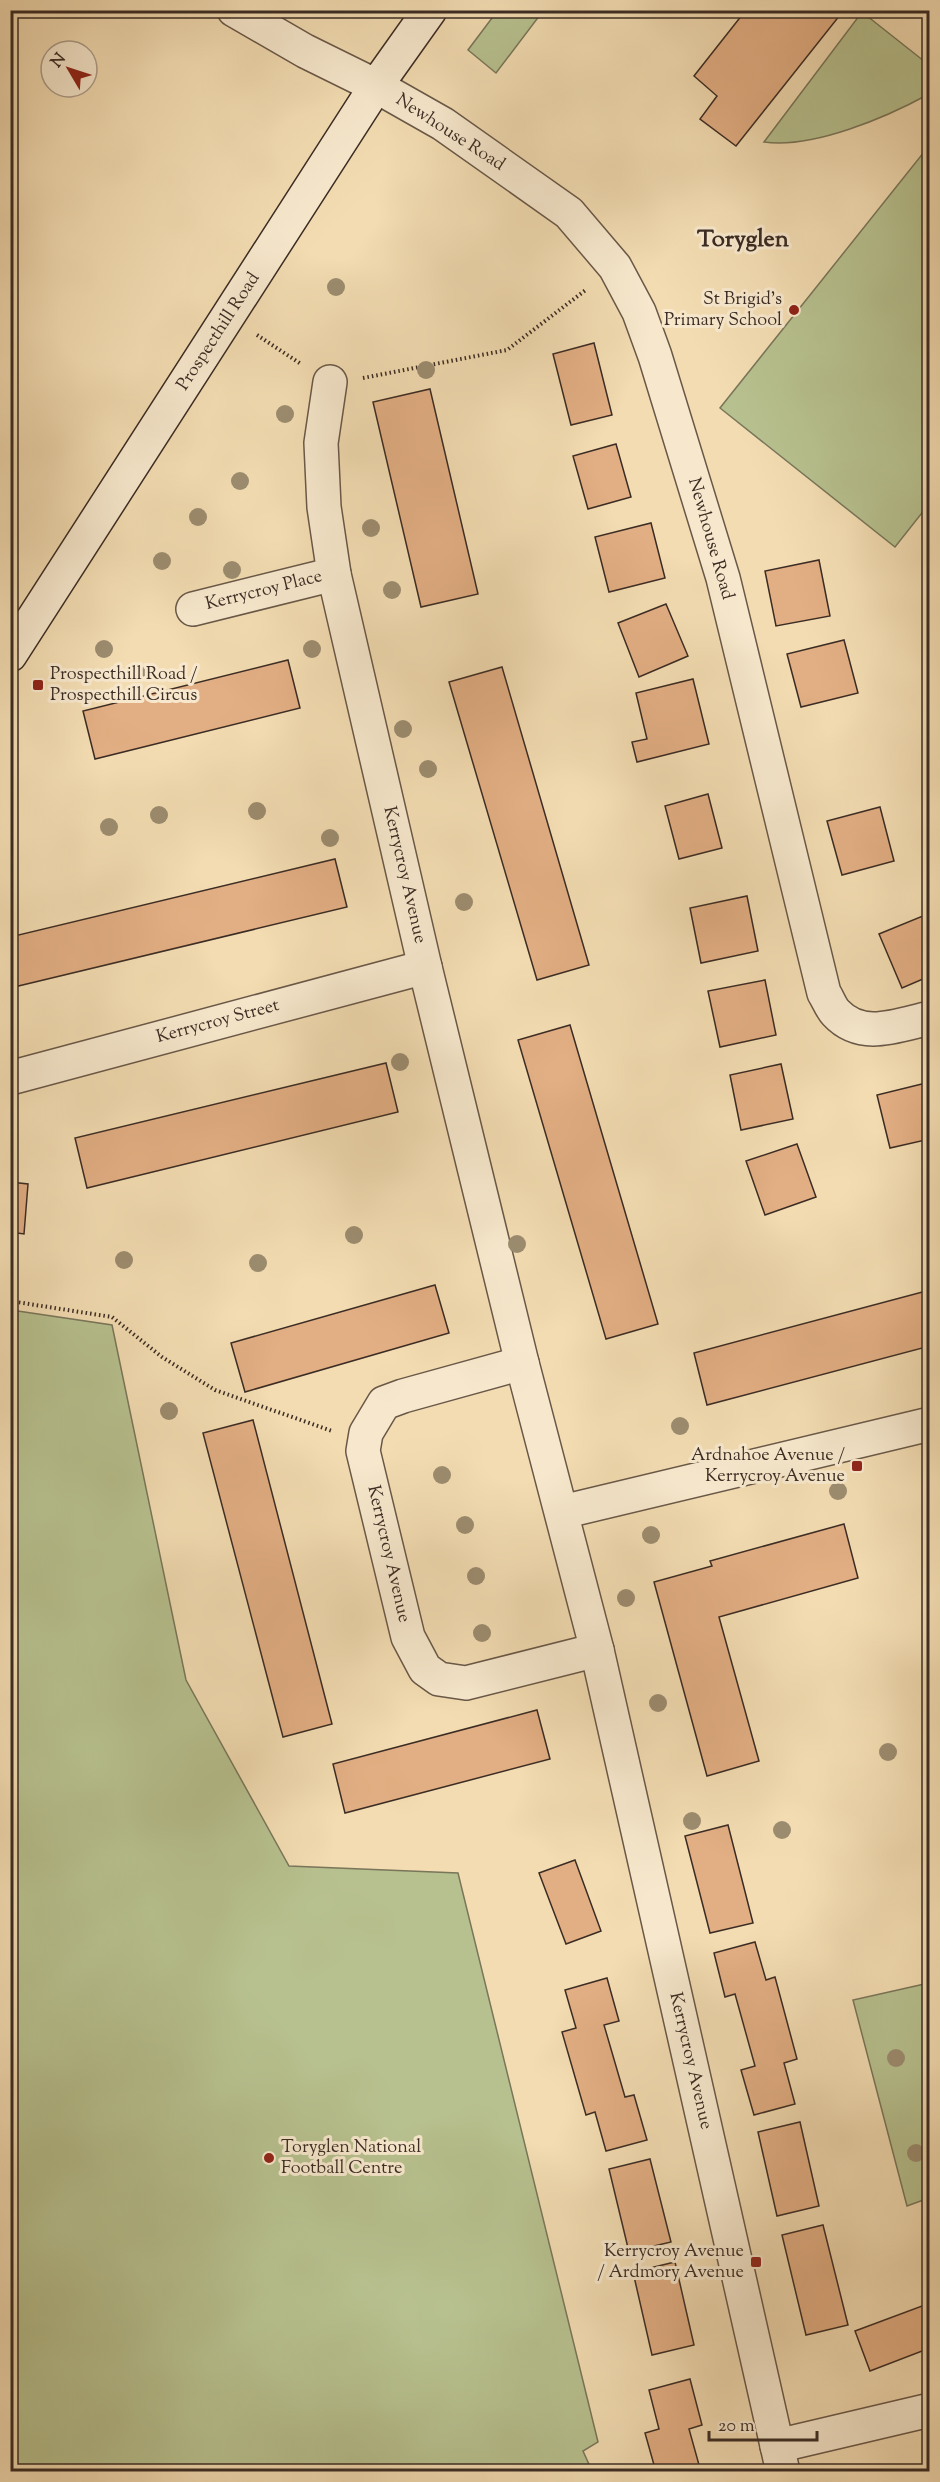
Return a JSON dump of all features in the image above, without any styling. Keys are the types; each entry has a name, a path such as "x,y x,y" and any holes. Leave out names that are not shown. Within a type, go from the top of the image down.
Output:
{"street":[{"name":"Newhouse Road","path":"234,10 305,51 443,124 569,213 615,267 639,312 655,356 723,578 824,993 836,1013 854,1027 873,1031 930,1018"},
{"name":"Prospecthill Road","path":"10,656 376,87 430,10"},
{"name":"Kerrycroy Avenue","path":"330,382 321,443 324,507 334,574 425,967 522,1363 597,1650 780,2459"},
{"name":"Kerrycroy Place","path":"193,609 334,574"},
{"name":"Kerrycroy Street","path":"10,1078 425,967"},
{"name":"Kerrycroy Avenue","path":"522,1363 384,1403 366,1433 363,1451 408,1637 424,1669 439,1679 466,1683 597,1650"},
{"path":"562,1512 930,1424"},
{"path":"780,2459 930,2410"}],"path":[{"path":"229,317 330,382 507,350 615,267"},
{"path":"10,1301 112,1317 162,1357 215,1390 365,1443"}],"green space":[{"path":"498,10 543,11 496,73 468,50"},
{"path":"862,12 929,65 929,94 871,121 827,136 805,141 764,142"},
{"path":"924,152 930,157 929,504 895,547 720,408"},
{"name":"Toryglen National Football Centre","path":"11,1310 112,1325 186,1680 289,1866 458,1873 598,2442 583,2451 592,2471 11,2471"},
{"path":"929,1983 929,2198 907,2206 853,2000"}],"building":[{"path":"746,10 844,10 736,146 700,119 717,96 694,76"},
{"path":"594,343 612,415 571,425 553,354"},
{"path":"430,389 478,594 421,607 373,402"},
{"path":"616,444 631,497 588,509 573,456"},
{"path":"651,523 665,578 609,592 595,537"},
{"path":"819,560 830,616 776,626 765,571"},
{"path":"666,604 688,656 639,677 618,623"},
{"path":"844,640 858,693 801,707 787,654"},
{"path":"288,660 300,708 95,759 83,711"},
{"path":"502,667 589,965 537,980 449,682"},
{"path":"693,679 709,744 637,762 632,742 647,739 636,693"},
{"path":"708,794 722,848 679,859 665,806"},
{"path":"880,807 894,861 842,875 827,821"},
{"path":"335,859 347,907 10,988 10,937"},
{"path":"747,896 758,951 701,963 690,908"},
{"path":"930,913 930,976 902,988 879,934"},
{"path":"765,980 776,1035 720,1047 708,991"},
{"path":"570,1025 658,1324 606,1339 518,1040"},
{"path":"386,1063 398,1112 87,1188 75,1138"},
{"path":"781,1064 793,1119 741,1130 730,1075"},
{"path":"930,1082 930,1139 890,1148 877,1095"},
{"path":"797,1144 816,1197 765,1215 746,1161"},
{"path":"10,1182 28,1184 24,1234 10,1232"},
{"path":"435,1285 449,1333 245,1392 231,1343"},
{"path":"930,1290 930,1346 707,1405 694,1353"},
{"path":"253,1420 332,1724 283,1737 203,1433"},
{"path":"844,1524 858,1578 719,1617 759,1761 707,1776 654,1582 712,1566 710,1561"},
{"path":"930,1591 930,1621 923,1593"},
{"path":"537,1710 550,1759 345,1813 333,1764"},
{"path":"728,1825 753,1923 710,1933 685,1836"},
{"path":"575,1860 601,1931 566,1944 539,1873"},
{"path":"755,1942 766,1980 775,1977 797,2059 784,2063 795,2104 754,2115 741,2070 755,2066 735,1994 725,1997 714,1953"},
{"path":"607,1978 619,2021 604,2025 625,2097 634,2095 647,2140 606,2151 595,2112 586,2115 562,2032 576,2028 565,1990"},
{"path":"800,2122 819,2206 777,2216 758,2132"},
{"path":"650,2159 671,2242 629,2252 609,2169"},
{"path":"823,2225 848,2325 806,2335 782,2235"},
{"path":"675,2262 694,2345 652,2355 633,2272"},
{"path":"930,2303 930,2348 870,2371 855,2331"},
{"path":"690,2379 702,2425 689,2429 701,2472 656,2472 645,2433 659,2429 649,2390"}],"place":[{"name":"St Brigid's Primary School","path":"794,310"},
{"name":"Prospecthill Road / Prospecthill Circus","path":"38,685"},
{"name":"Ardnahoe Avenue / Kerrycroy Avenue","path":"857,1466"},
{"name":"Toryglen National Football Centre","path":"269,2158"},
{"name":"Kerrycroy Avenue / Ardmory Avenue","path":"756,2262"}],"district":[{"name":"Toryglen","path":"743,240"}]}
